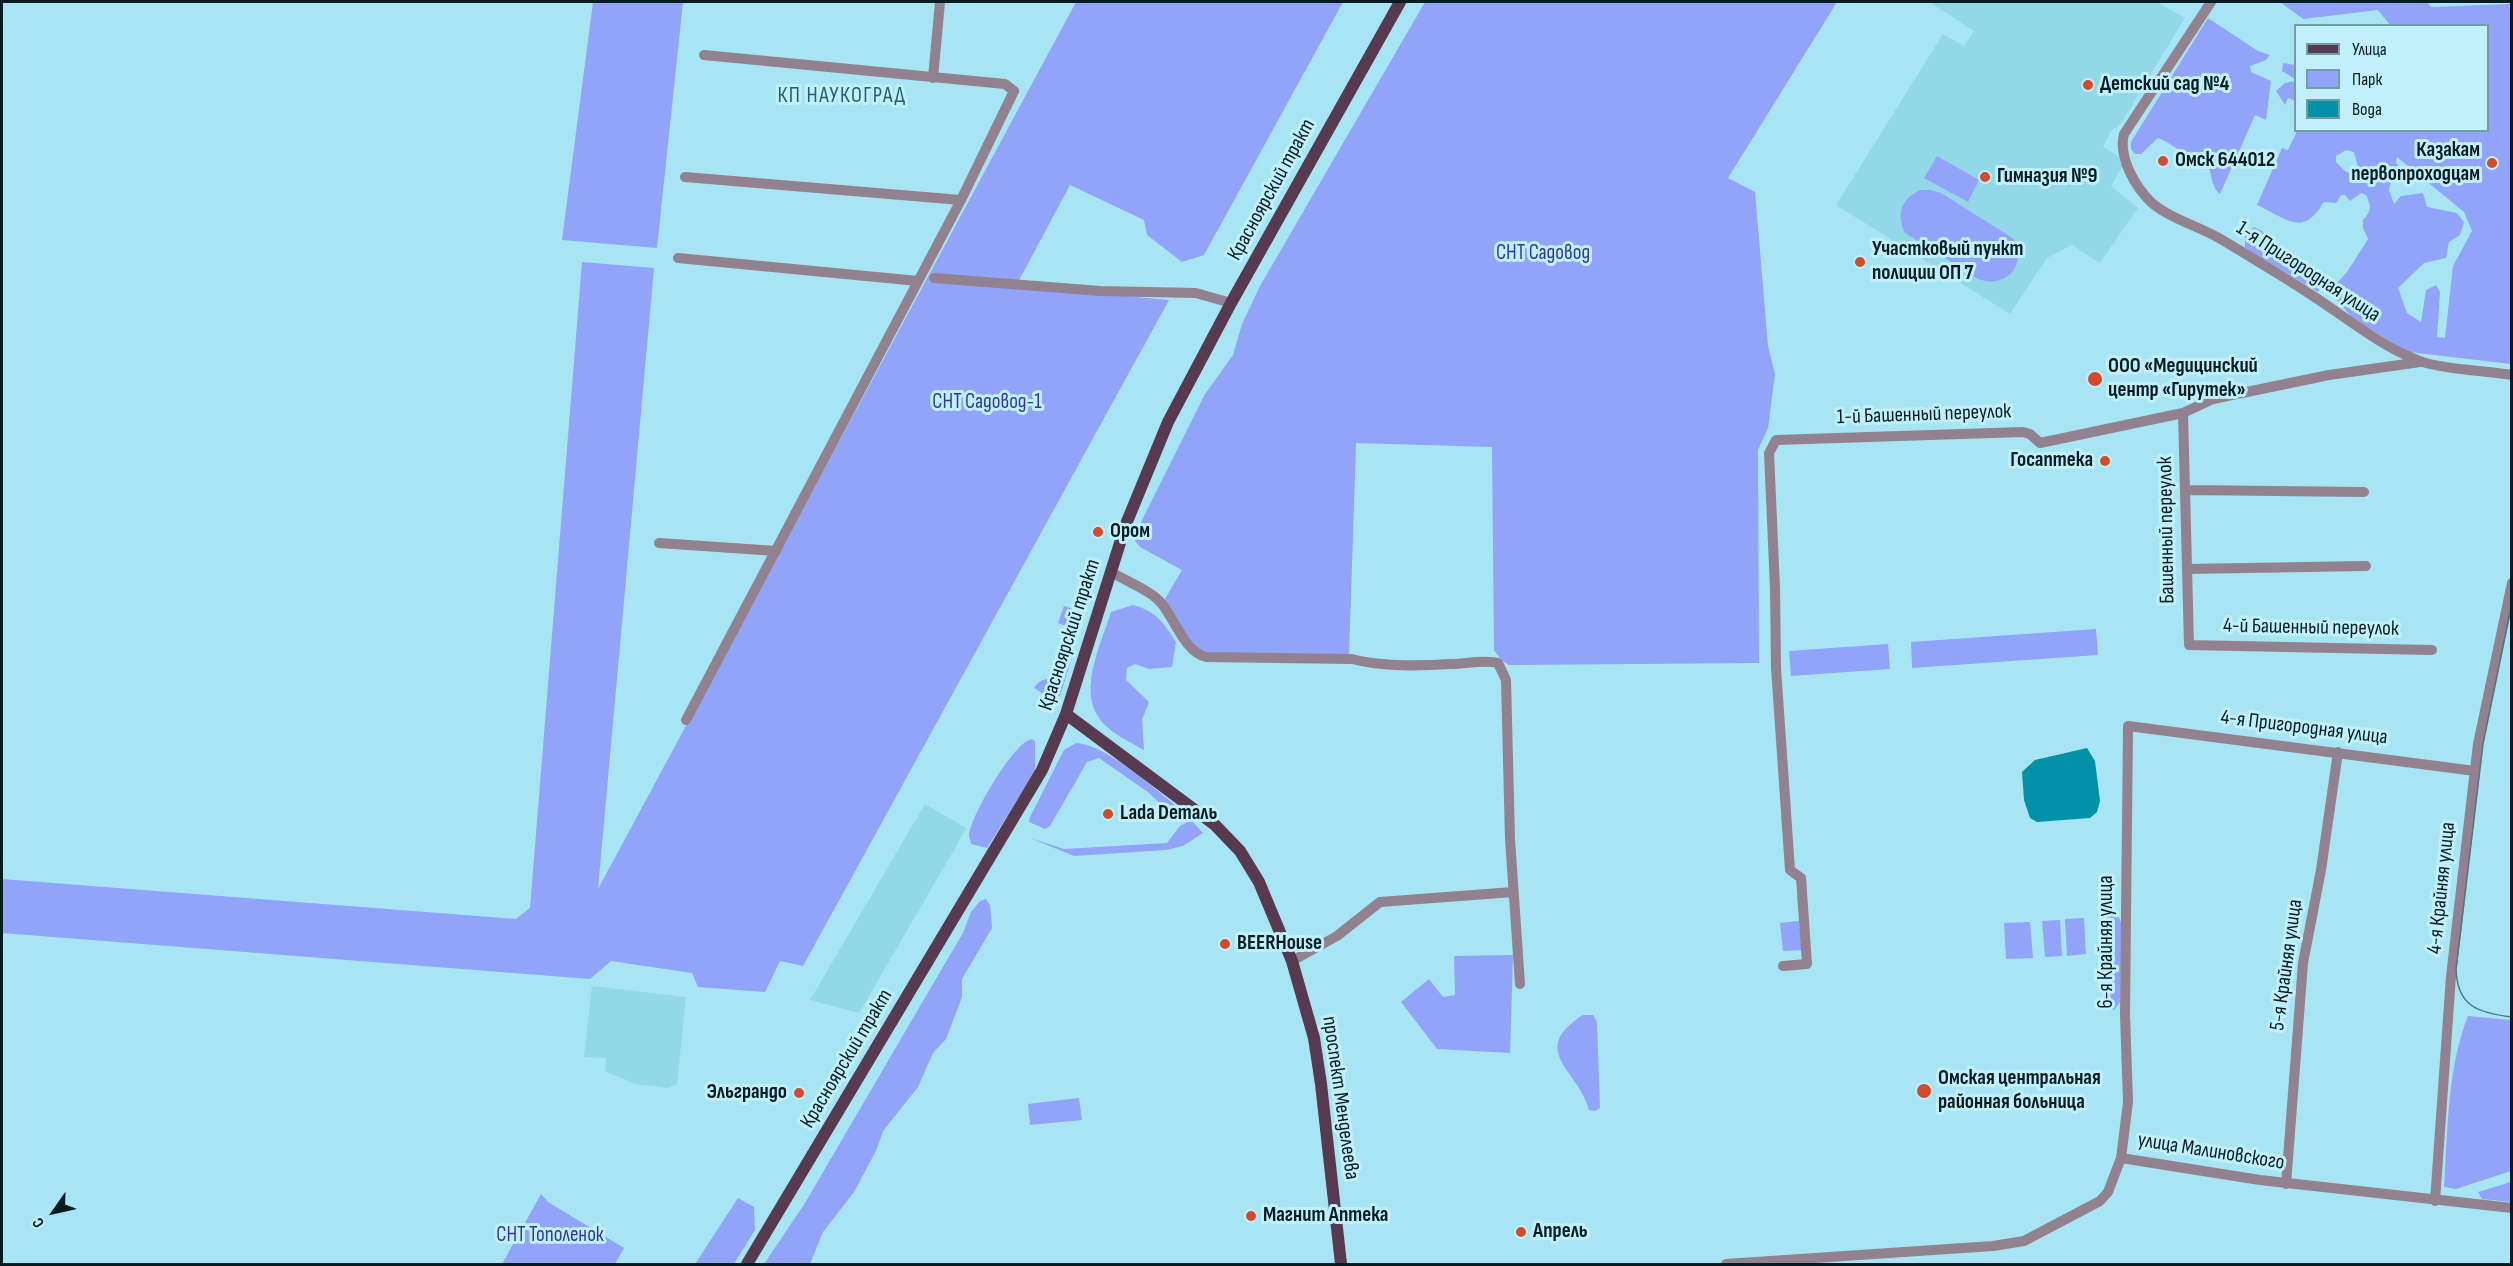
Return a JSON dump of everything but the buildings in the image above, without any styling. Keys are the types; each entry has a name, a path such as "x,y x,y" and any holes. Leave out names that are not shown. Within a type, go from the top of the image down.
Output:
{"main road":[{"name":"Красноярский тракт","path":"747,1264 1042,770 1066,714 1153,454 1231,303 1400,2"},
{"name":"проспект Менделеева","path":"1066,714 1189,803 1215,825 1240,851 1259,882 1305,998 1319,1066 1340,1263"}],"street":[{"path":"933,78 940,2"},
{"name":"1-я Пригородная улица","path":"2211,2 2124,134 2121,145 2126,163 2152,202 2222,239 2313,296 2361,330 2420,362 2511,375"},
{"path":"686,720 961,200 1014,91 1005,84 704,55"},
{"path":"685,177 961,200"},
{"path":"678,258 918,281"},
{"path":"934,278 1100,291 1196,293 1231,303"},
{"name":"1-й Башенный переулок","path":"1783,966 1807,964 1801,878 1790,870 1776,668 1769,453 1776,440 2023,432 2030,434 2040,443 2183,413 2213,399 2329,375 2420,362"},
{"name":"Башенный переулок","path":"2183,413 2187,490 2189,645"},
{"path":"2187,490 2364,492"},
{"path":"659,543 776,551"},
{"path":"2187,569 2366,566"},
{"path":"1112,572 1161,602 1177,629 1200,656 1352,659 1375,665 1450,665 1489,661 1498,663 1504,670 1506,680 1513,892 1520,984"},
{"name":"4-я Крайняя улица","path":"2435,1201 2451,976 2478,744 2511,583"},
{"name":"4-й Башенный переулок","path":"2189,645 2432,650"},
{"name":"4-я Пригородная улица","path":"2128,726 2475,771"},
{"name":"6-я Крайняя улица","path":"2121,1158 2128,1102 2126,1014 2128,726"},
{"name":"5-я Крайняя улица","path":"2286,1184 2303,963 2321,870 2338,752"},
{"path":"1292,961 1337,936 1380,902 1513,892"},
{"name":"улица Малиновского","path":"1726,1264 1993,1246 2024,1241 2100,1201 2108,1192 2121,1158 2286,1184 2511,1208"}],"shaded area":[{"name":"Гимназия №9","path":"1929,2 2157,2 2185,18 2120,125 2111,131 2103,147 2118,156 2122,167 2111,186 2138,208 2100,263 2072,245 2047,258 2010,314 1836,205 1943,34 1964,46 1974,31"},
{"path":"925,804 966,828 859,1013 810,1000"},
{"path":"592,986 686,997 677,1084 667,1088 635,1084 605,1071 606,1058 584,1057"}],"green space":[{"path":"593,2 683,2 657,248 562,240"},
{"name":"СНТ Садовод-1","path":"1076,2 1343,2 1204,255 1182,262 1147,235 1144,220 1070,185 1016,286 1169,300 803,966 780,961 765,992 698,987 692,973 611,961 590,979 2,933 2,879 516,919 530,908 582,262 654,268 598,889"},
{"name":"СНТ Садовод","path":"1425,2 1837,2 1728,178 1755,192 1768,346 1775,374 1768,428 1758,450 1759,663 1509,665 1501,660 1494,650 1492,447 1356,443 1349,656 1204,654 1180,629 1171,615 1165,599 1182,570 1140,547 1133,538 1205,394 1233,355 1242,324 1260,286"},
{"path":"2280,2 2427,2 2431,7 2511,4 2511,364 2409,352 2354,320 2336,299 2336,284 2347,272 2368,239 2363,228 2363,220 2370,208 2366,195 2361,193 2350,201 2345,195 2341,195 2336,203 2324,202 2309,220 2301,222 2286,220 2257,205 2282,148 2288,150 2297,132 2489,132 2489,24 2389,24 2378,10 2303,19","holes":["2346,150 2354,152 2361,178 2345,171 2336,162 2336,156","2397,157 2464,212 2472,231 2453,266 2445,338 2437,337 2440,292 2436,285 2426,290 2421,322 2407,313 2398,288 2424,263 2446,258 2449,242 2460,235 2464,222 2457,213 2427,207 2423,193 2401,196 2394,204 2389,190 2391,181 2400,182 2405,177 2396,162"]},
{"path":"2208,18 2258,51 2270,55 2266,60 2250,66 2251,72 2271,81 2266,120 2255,115 2220,194 2205,160 2199,156 2183,152 2158,138 2141,154 2135,154 2131,149 2131,142"},
{"path":"2283,63 2294,65 2294,78 2282,71"},
{"path":"2294,81 2294,101 2288,98 2285,105 2276,91 2285,83"},
{"path":"1937,156 1979,180 1968,202 1924,178"},
{"path":"1920,190 1941,193 2014,239 2018,258 2011,273 1997,281 1978,279 1905,233 1901,220 1902,208 1908,198"},
{"path":"2254,227 2262,231 2291,263 2323,280 2318,292 2245,248 2245,237"},
{"path":"1133,605 1154,614 1176,642 1172,667 1149,669 1135,664 1127,668 1126,680 1149,702 1142,720 1144,750 1103,723 1093,706 1091,693 1094,665 1111,612"},
{"path":"1064,606 1077,610 1072,628 1058,623"},
{"path":"2096,629 2098,655 1912,668 1911,642"},
{"path":"1888,644 1890,669 1791,676 1789,651"},
{"path":"1071,660 1060,696 1048,697 1034,688 1040,682 1060,674"},
{"path":"1032,739 1035,741 1035,771 987,848 971,844 969,835 977,812 994,781 1015,752"},
{"path":"1076,743 1100,750 1127,767 1174,804 1173,813 1099,758 1087,762 1050,826 1045,829 1029,822 1064,750"},
{"path":"1191,820 1203,833 1183,846 1166,850 1074,856 1030,838 1064,849 1167,843 1180,826"},
{"path":"986,899 990,905 992,928 962,979 962,997 946,1039 933,1053 918,1087 883,1131 876,1151 854,1192 823,1232 810,1264 764,1264 805,1203 963,933 971,912 980,901"},
{"path":"2112,914 2119,918 2122,924 2120,1002 2114,1010 2108,1008 2105,1002 2100,926 2102,919"},
{"path":"2084,918 2086,954 2067,956 2065,919"},
{"path":"2060,920 2062,956 2045,957 2042,921"},
{"path":"1799,921 1802,950 1783,951 1780,923"},
{"path":"2030,922 2033,958 2006,959 2004,923"},
{"path":"1513,955 1510,1053 1437,1049 1401,1002 1429,979 1443,997 1455,995 1454,956"},
{"path":"1583,1015 1593,1015 1597,1022 1600,1108 1595,1111 1589,1110 1584,1096 1561,1061 1558,1050 1559,1039 1567,1028"},
{"path":"2468,1016 2511,1020 2511,1171 2456,1189 2444,1187 2448,1122 2452,1078"},
{"path":"1079,1098 1082,1120 1030,1125 1028,1104"},
{"path":"2511,1182 2511,1202 2482,1199 2478,1192"},
{"name":"СНТ Тополенок","path":"541,1194 548,1202 624,1248 615,1264 502,1264"},
{"path":"738,1198 754,1207 755,1230 734,1264 695,1264"}],"water":[{"path":"2087,748 2095,761 2100,801 2097,812 2090,818 2037,822 2030,818 2024,800 2022,772 2035,760"}],"tram line":[{"path":"2512,602 2483,744 2456,969 2457,982 2465,1000 2480,1010 2512,1017"}],"place":[{"name":"Детский сад №4","path":"2088,85"},
{"name":"Омск 644012","path":"2163,161"},
{"name":"Казакам первопроходцам","path":"2492,163"},
{"name":"Гимназия №9","path":"1985,177"},
{"name":"Участковый пункт полиции ОП 7","path":"1860,262"},
{"name":"ООО «Медицинский центр «Гирутек»","path":"2095,379"},
{"name":"Госаптека","path":"2105,461"},
{"name":"Ором","path":"1098,532"},
{"name":"Lada Dеталь","path":"1108,814"},
{"name":"BEERHouse","path":"1225,944"},
{"name":"Омская центральная районная больница","path":"1924,1091"},
{"name":"Эльграндо","path":"799,1093"},
{"name":"Магнит Аптека","path":"1251,1216"},
{"name":"Апрель","path":"1521,1232"}],"district":[{"name":"КП НАУКОГРАД","path":"842,96"}]}
